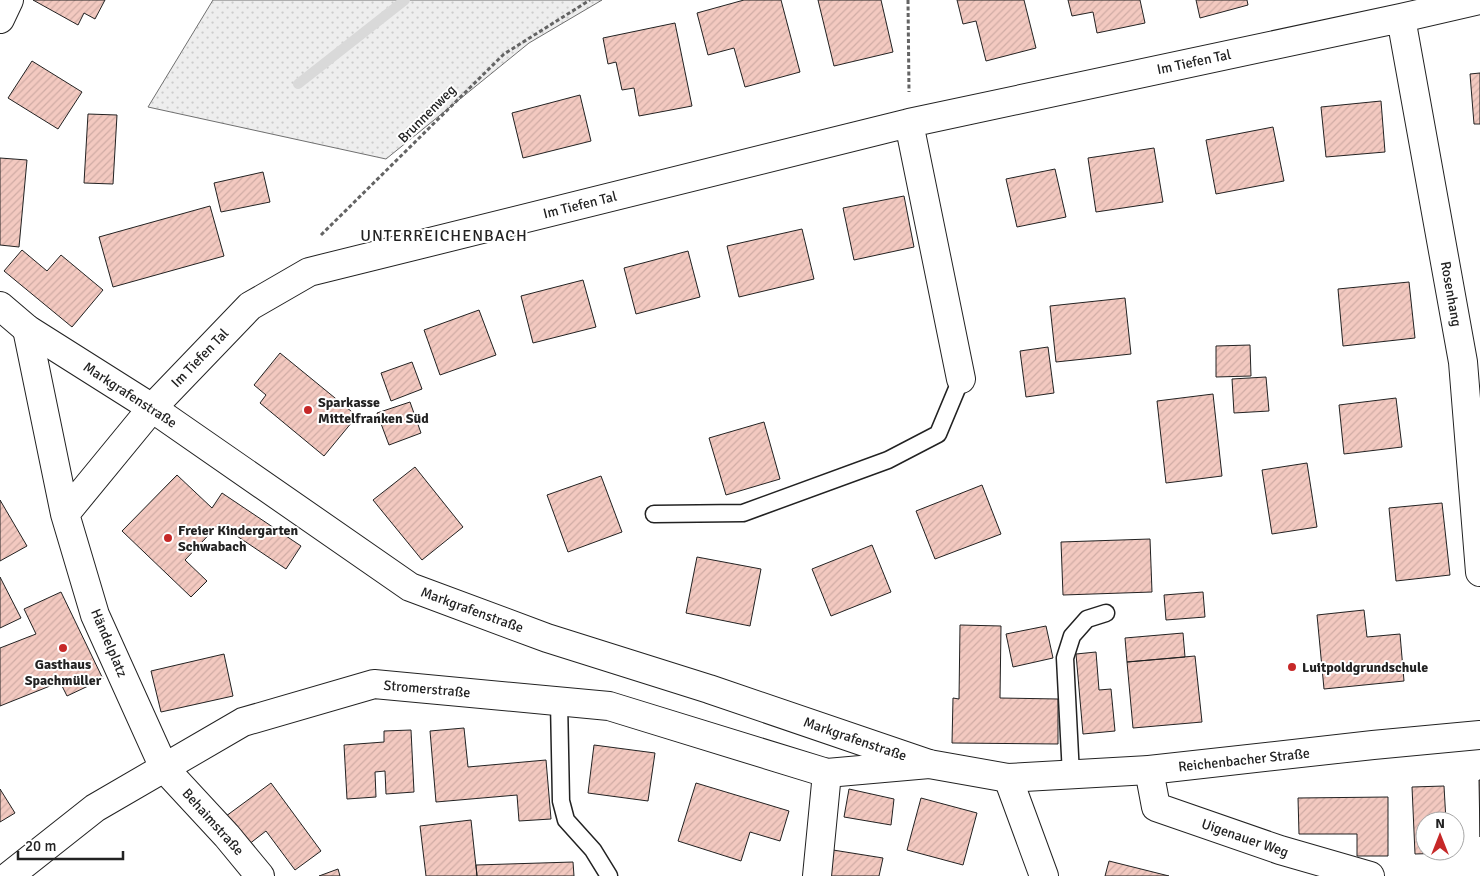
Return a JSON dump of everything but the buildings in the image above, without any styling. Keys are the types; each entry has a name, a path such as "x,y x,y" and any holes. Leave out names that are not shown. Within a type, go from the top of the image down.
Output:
{"street":[{"path":"0,18 9,0"},
{"name":"Im Tiefen Tal","path":"152,408 250,306 309,272 909,123 1479,0"},
{"name":"Rosenhang","path":"1401,18 1472,360 1480,572"},
{"path":"909,123 961,379"},
{"name":"Markgrafenstraße","path":"0,306 27,330 152,408 410,587 547,638 709,689 929,764 1008,778"},
{"name":"Händelplatz","path":"27,330 65,514 95,615 164,768"},
{"path":"65,514 152,408"},
{"name":"Stromerstraße","path":"9,876 95,808 243,722 374,684 608,706 826,773 929,764"},
{"name":"Reichenbacher Straße","path":"1008,778 1149,770 1480,735"},
{"name":"Behaimstraße","path":"164,768 228,836 260,876"},
{"name":"Uigenauer Weg","path":"1149,770 1156,807 1280,850 1370,876"},
{"path":"817,876 826,773"},
{"path":"1008,778 1044,876"}],"lane":[{"path":"654,514 743,513 888,460 938,434 961,379"},
{"path":"1071,775 1065,658 1072,636 1087,619 1106,613"},
{"path":"559,701 561,801 566,820 593,850 609,876"}],"path":[{"name":"Brunnenweg","path":"309,272 317,238 504,54 590,0"},
{"path":"908,0 909,123"}],"shaded area":[{"path":"213,0 602,0 529,43 386,159 148,107"}],"waterway":[{"path":"298,84 405,0"}],"place":[{"name":"Sparkasse Mittelfranken Süd","path":"308,410"},
{"name":"Freier Kindergarten Schwabach","path":"168,538"},
{"name":"Gasthaus Spachmüller","path":"63,648"},
{"name":"Luitpoldgrundschule","path":"1292,667"}],"district":[{"name":"UNTERREICHENBACH","path":"444,236"}]}
